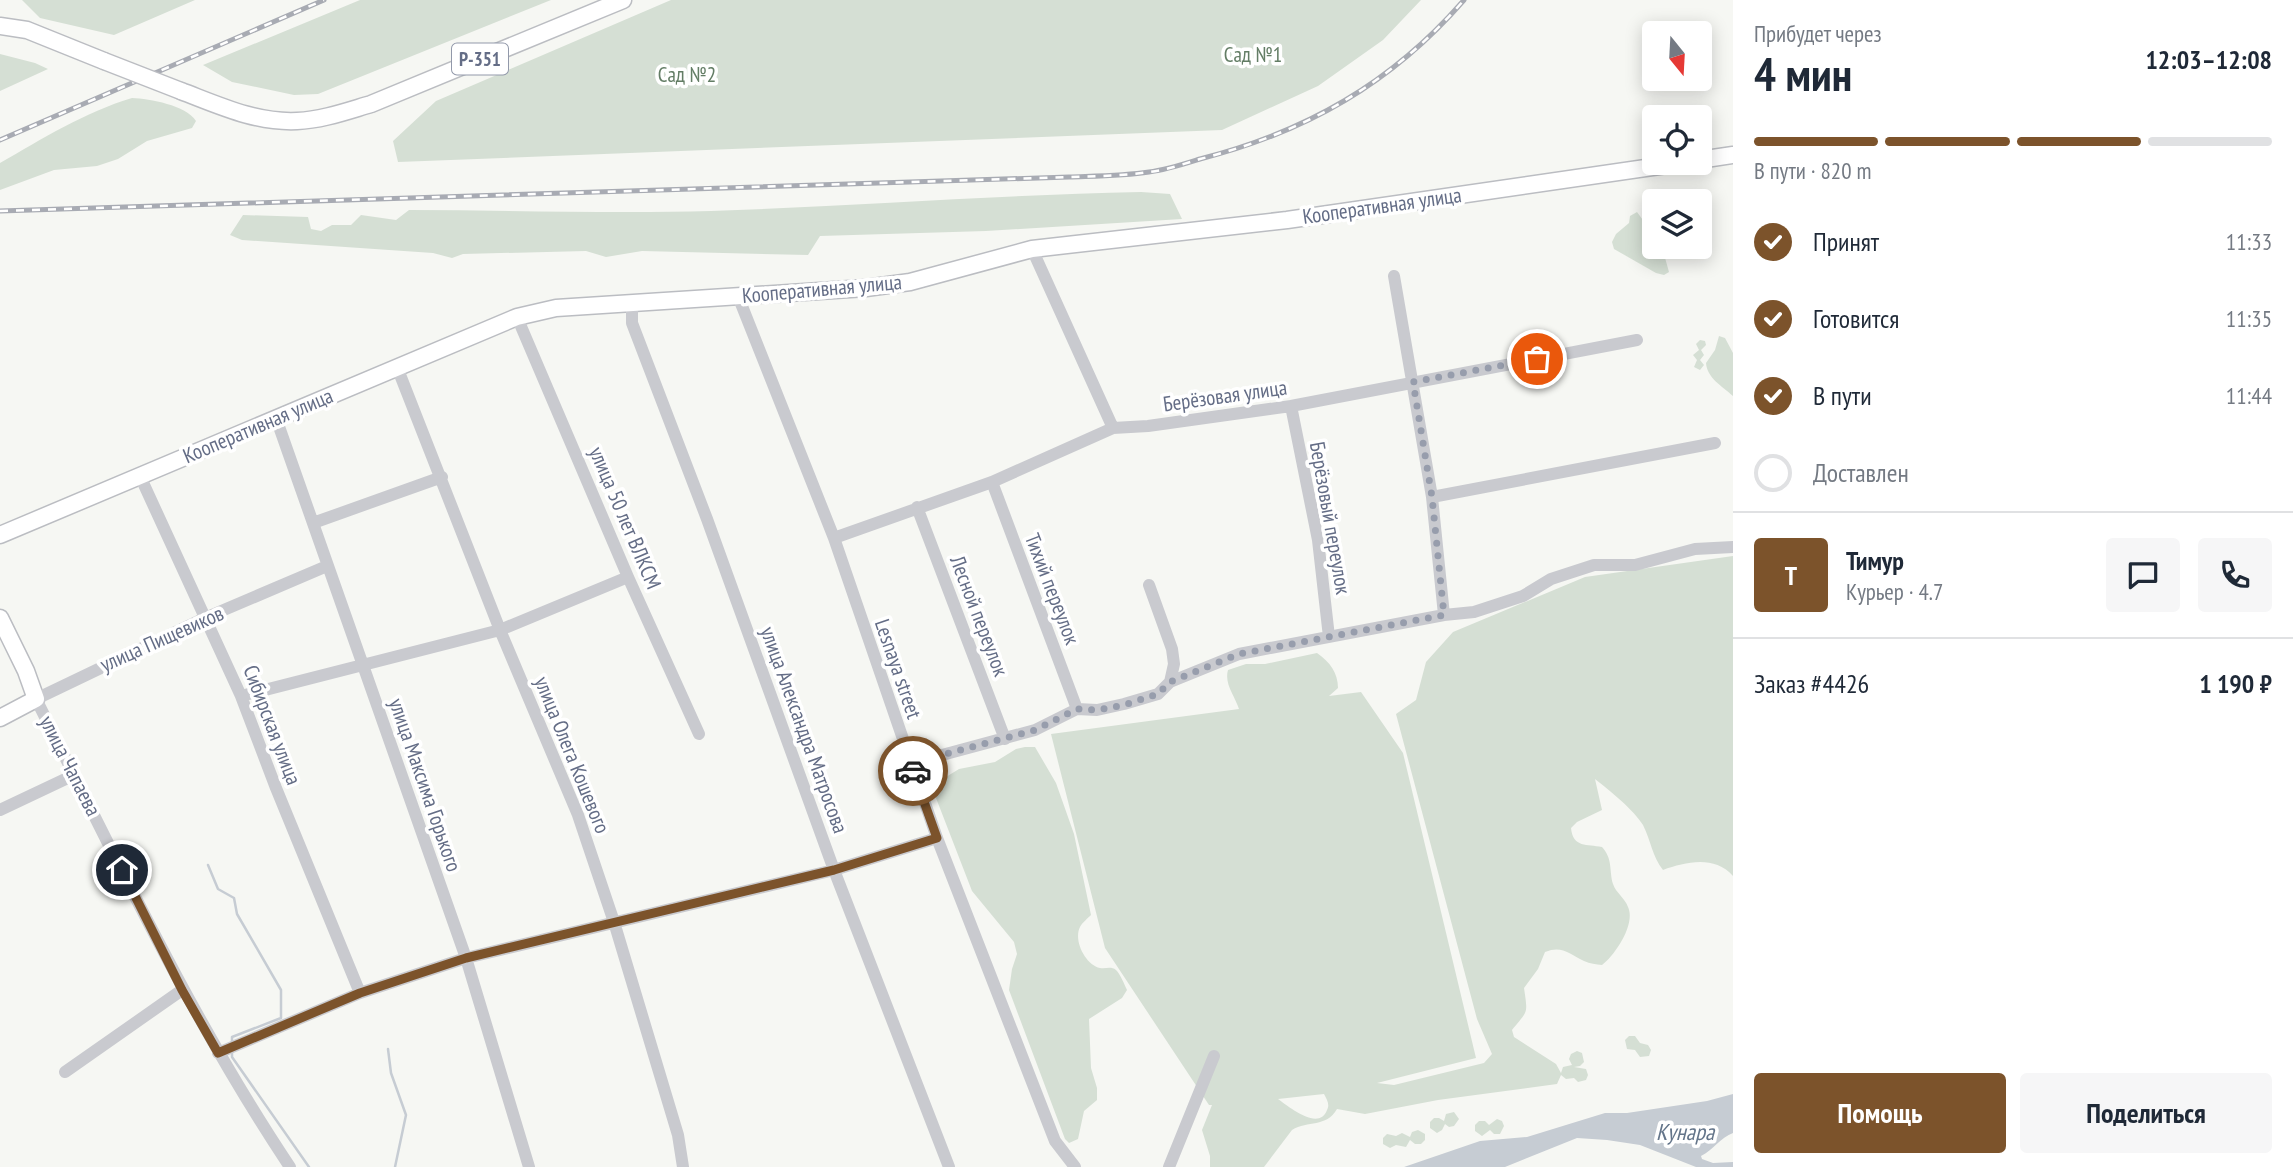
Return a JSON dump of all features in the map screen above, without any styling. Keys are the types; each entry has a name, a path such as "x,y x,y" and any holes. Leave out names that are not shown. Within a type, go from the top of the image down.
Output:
{"main road":[{"name":"Р-351","path":"0,26 27,30 239,113 265,119 296,121 335,115 371,104 623,0"},
{"path":"1712,158 1733,155"},
{"name":"Кооперативная улица","path":"0,535 517,317 556,307 866,288 910,282 1032,249 1287,220 1642,169"},
{"name":"улица Чапаева","path":"0,618 26,671 36,699"},
{"name":"улица Пищевиков","path":"0,718 36,699"}],"street":[{"path":"1032,249 1113,428"},
{"path":"1394,276 1432,497 1444,615"},
{"name":"Lesnaya street","path":"738,296 834,538 937,838 1055,1141 1075,1167"},
{"name":"улица Александра Матросова","path":"632,304 632,323 707,519 834,870 949,1167"},
{"name":"улица 50 лет ВЛКСМ","path":"517,317 628,577 699,734"},
{"name":"Берёзовая улица","path":"834,538 992,482 1113,428 1148,426 1291,406 1637,340"},
{"name":"улица Олега Кошевого","path":"397,368 500,630 578,815 614,922 678,1135 683,1167"},
{"name":"Берёзовый переулок","path":"1291,406 1318,540 1329,637"},
{"name":"улица Максима Горького","path":"276,418 466,958 529,1167"},
{"path":"1432,497 1715,443"},
{"name":"Сибирская улица","path":"140,476 241,696 360,993"},
{"path":"313,523 442,477"},
{"name":"Тихий переулок","path":"992,482 1077,709"},
{"name":"Лесной переулок","path":"917,508 1005,739"},
{"path":"906,752 942,755 1035,730 1077,709 1097,710 1124,705 1158,694 1170,682 1239,654 1444,615 1474,612 1523,596 1551,579 1594,565 1635,565 1695,549 1733,547"},
{"name":"улица Пищевиков","path":"36,699 205,618 327,566"},
{"path":"241,696 500,630 628,577"},
{"path":"1149,585 1172,649 1174,664 1170,682"},
{"name":"улица Чапаева","path":"36,699 182,990 290,1167"},
{"path":"0,810 74,775"},
{"path":"218,1053 360,993 466,958 834,870 937,838"},
{"path":"65,1072 182,990"},
{"path":"1169,1167 1214,1056"}],"green space":[{"path":"22,0 195,0 114,35 40,18"},
{"path":"360,0 551,0 318,94 294,95 232,82 203,65"},
{"name":"Сад №2","path":"671,0 1421,0 1383,40 1318,86 1222,130 398,162 393,141 436,101"},
{"path":"0,54 35,63 48,69 0,91"},
{"path":"132,98 158,101 176,107 196,121 192,128 147,141 118,159 97,166 54,170 0,190 0,163 81,118"},
{"path":"1141,192 1170,194 1182,219 986,231 820,236 808,255 642,251 606,257 586,251 463,254 452,258 433,253 242,240 230,235 243,215 308,217 311,229 321,231 332,225 351,225 361,215 396,220 409,210 711,211"},
{"path":"1637,212 1642,219 1642,259 1665,259 1669,272 1664,275 1656,273 1614,249 1612,242 1616,234 1629,223 1630,216"},
{"path":"1719,336 1725,338 1733,353 1733,396 1716,381 1707,368 1706,363 1715,350"},
{"path":"1700,340 1705,341 1706,345 1701,350 1704,355 1700,360 1704,365 1700,370 1694,367 1697,360 1693,355 1699,350 1696,344"},
{"path":"1733,556 1733,876 1717,865 1700,862 1663,870 1639,819 1595,779 1602,810 1577,822 1571,828 1572,834 1578,842 1602,847 1605,851 1613,884 1630,914 1627,930 1613,954 1602,965 1586,962 1561,950 1545,952 1538,969 1524,988 1526,1012 1512,1030 1514,1037 1556,1064 1561,1073 1563,1067 1572,1065 1569,1059 1571,1054 1577,1051 1582,1053 1584,1062 1574,1067 1586,1069 1586,1080 1578,1082 1574,1078 1566,1079 1561,1075 1557,1084 1438,1100 1365,1114 1337,1109 1328,1119 1292,1130 1264,1167 1210,1167 1210,1156 1202,1130 1212,1105 1209,1105 1105,948 1051,734 1239,709 1229,685 1228,670 1246,664 1265,664 1317,653 1322,656 1337,677 1338,688 1329,696 1361,692 1403,753 1476,1058 1377,1083 1394,1085 1484,1063 1492,1054 1477,1019 1396,714 1416,700 1426,662 1453,632 1585,577","holes":["1324,1094 1328,1108 1323,1116 1317,1119 1303,1115 1278,1099"]},
{"path":"1035,747 1056,783 1074,834 1091,915 1081,925 1078,933 1082,952 1095,966 1116,970 1127,990 1122,998 1089,1019 1091,1068 1097,1088 1097,1100 1084,1111 1078,1139 1069,1143 1065,1139 1009,990 1017,954 1014,942 972,891 924,767 927,759 946,777 959,769 995,762 1016,749"},
{"path":"1629,1036 1635,1036 1640,1043 1648,1045 1651,1050 1649,1056 1640,1057 1635,1050 1627,1049 1625,1040"},
{"path":"1454,1112 1459,1119 1454,1126 1445,1124 1437,1133 1430,1128 1430,1122 1434,1118 1444,1121 1446,1114"},
{"path":"1497,1119 1502,1121 1504,1126 1500,1134 1494,1134 1490,1130 1482,1136 1475,1131 1475,1125 1479,1121 1485,1121 1489,1125"},
{"path":"1418,1130 1425,1134 1425,1140 1421,1144 1410,1140 1406,1147 1396,1145 1390,1148 1383,1144 1383,1138 1387,1134 1396,1136 1402,1133 1410,1137 1412,1132"}],"water":[{"name":"Кунара","path":"1733,1094 1733,1133 1701,1156 1713,1163 1733,1162 1733,1167 1696,1167 1640,1145 1577,1138 1505,1167 1404,1167 1480,1141 1527,1137 1605,1113 1627,1113 1707,1101"}],"waterway":[{"path":"208,865 218,889 234,898 237,914 281,990 281,1018 232,1037 232,1043"},
{"path":"388,1049 391,1073 406,1115 395,1167"},
{"path":"232,1053 232,1057 309,1167"}],"railway":[{"path":"0,140 324,0"},
{"path":"0,211 1099,176 1149,172 1239,148 1311,119 1377,80 1436,30 1464,0"}],"way so far":[{"path":"913,771 906,752 942,755 1035,730 1077,709 1097,710 1124,705 1158,694 1170,682 1239,654 1444,615 1432,497 1413,382 1537,359"}],"route":[{"path":"122,870 182,990 218,1053 360,993 466,958 834,870 937,838 913,771"}],"park label":[{"name":"Сад №1","path":"1253,55"}]}
